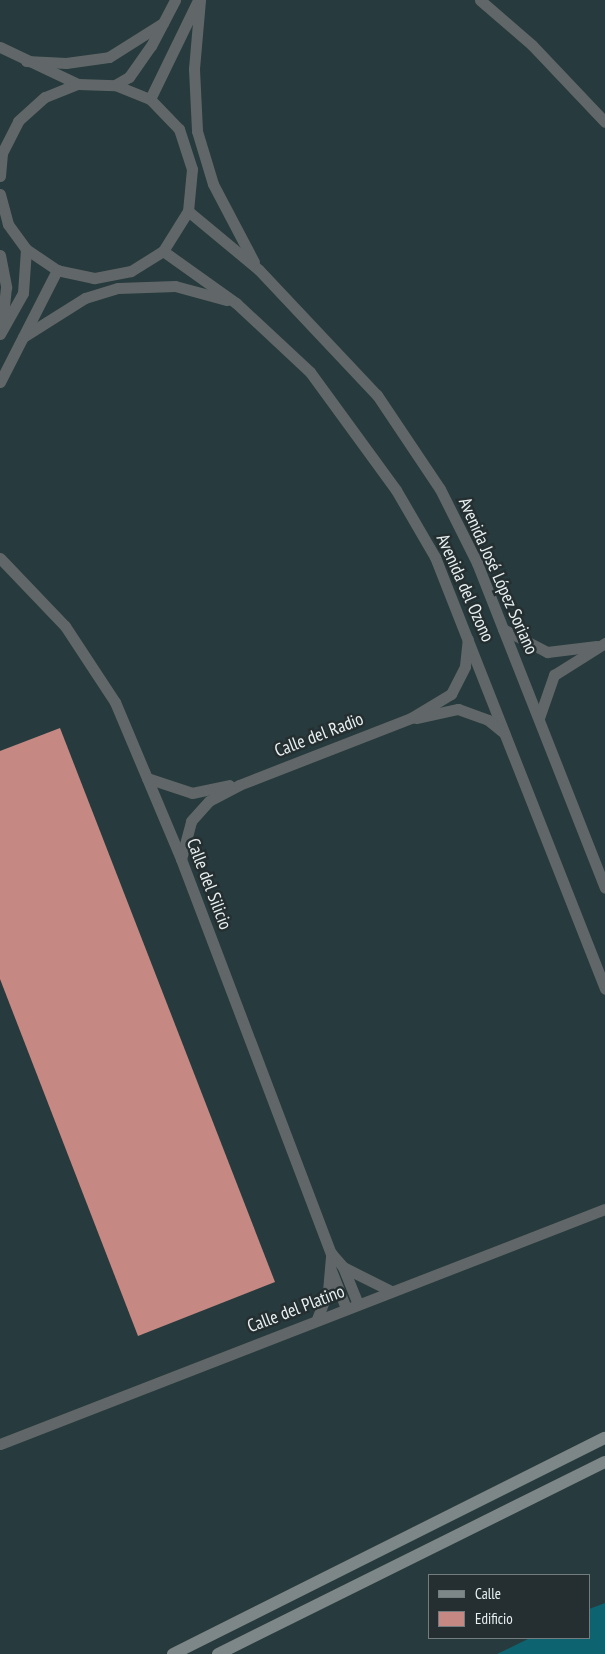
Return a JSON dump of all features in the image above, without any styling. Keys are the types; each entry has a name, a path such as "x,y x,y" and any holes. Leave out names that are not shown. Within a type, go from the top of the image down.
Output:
{"street":[{"path":"115,85 128,77 163,23 175,0"},
{"path":"150,99 199,0"},
{"name":"Avenida José López Soriano","path":"199,0 194,68 197,131 213,184 259,270"},
{"path":"480,0 532,45 605,122"},
{"path":"26,61 66,62 109,57 163,23"},
{"path":"0,47 26,61 78,84 115,85 150,99 179,130 192,169 188,211 164,251 132,271 94,278 57,270 26,248 4,220 0,194"},
{"path":"0,176 2,153 18,121 45,97 78,84"},
{"name":"Avenida José López Soriano","path":"188,211 259,270 377,395 440,489 503,629 605,888"},
{"path":"1,333 23,293 26,248"},
{"name":"Avenida del Ozono","path":"164,251 236,303 310,372 357,430 435,557 605,989"},
{"path":"0,256 6,287 1,333"},
{"path":"0,382 57,270"},
{"path":"23,337 85,298 118,288 175,286 236,303"},
{"name":"Calle del Silicio","path":"0,558 65,626 96,672 148,778 181,859 331,1254 343,1267 391,1291"},
{"path":"503,629 547,652 601,645"},
{"name":"Calle del Radio","path":"181,859 191,822 200,809 239,785 411,718 451,694 465,666 468,637"},
{"path":"539,718 554,675 601,645"},
{"name":"Calle del Radio","path":"411,718 458,709 488,720 505,734"},
{"name":"Calle del Radio","path":"148,778 192,793 239,785"},
{"name":"Calle del Platino","path":"0,1444 317,1319 605,1209"},
{"name":"Calle del Silicio","path":"317,1319 328,1291 331,1254"},
{"name":"Calle del Silicio","path":"343,1267 352,1306"},
{"name":"Calle del Silicio","path":"330,1268 352,1306"},
{"path":"172,1654 605,1438"},
{"path":"218,1654 605,1462"}],"shaded area":[{"path":"0,0 605,0 605,1654 0,1654"}],"water":[{"path":"605,1603 605,1654 497,1654 528,1639 590,1639 590,1609"}],"building":[{"path":"60,728 275,1282 138,1336 0,979 0,751"}]}
